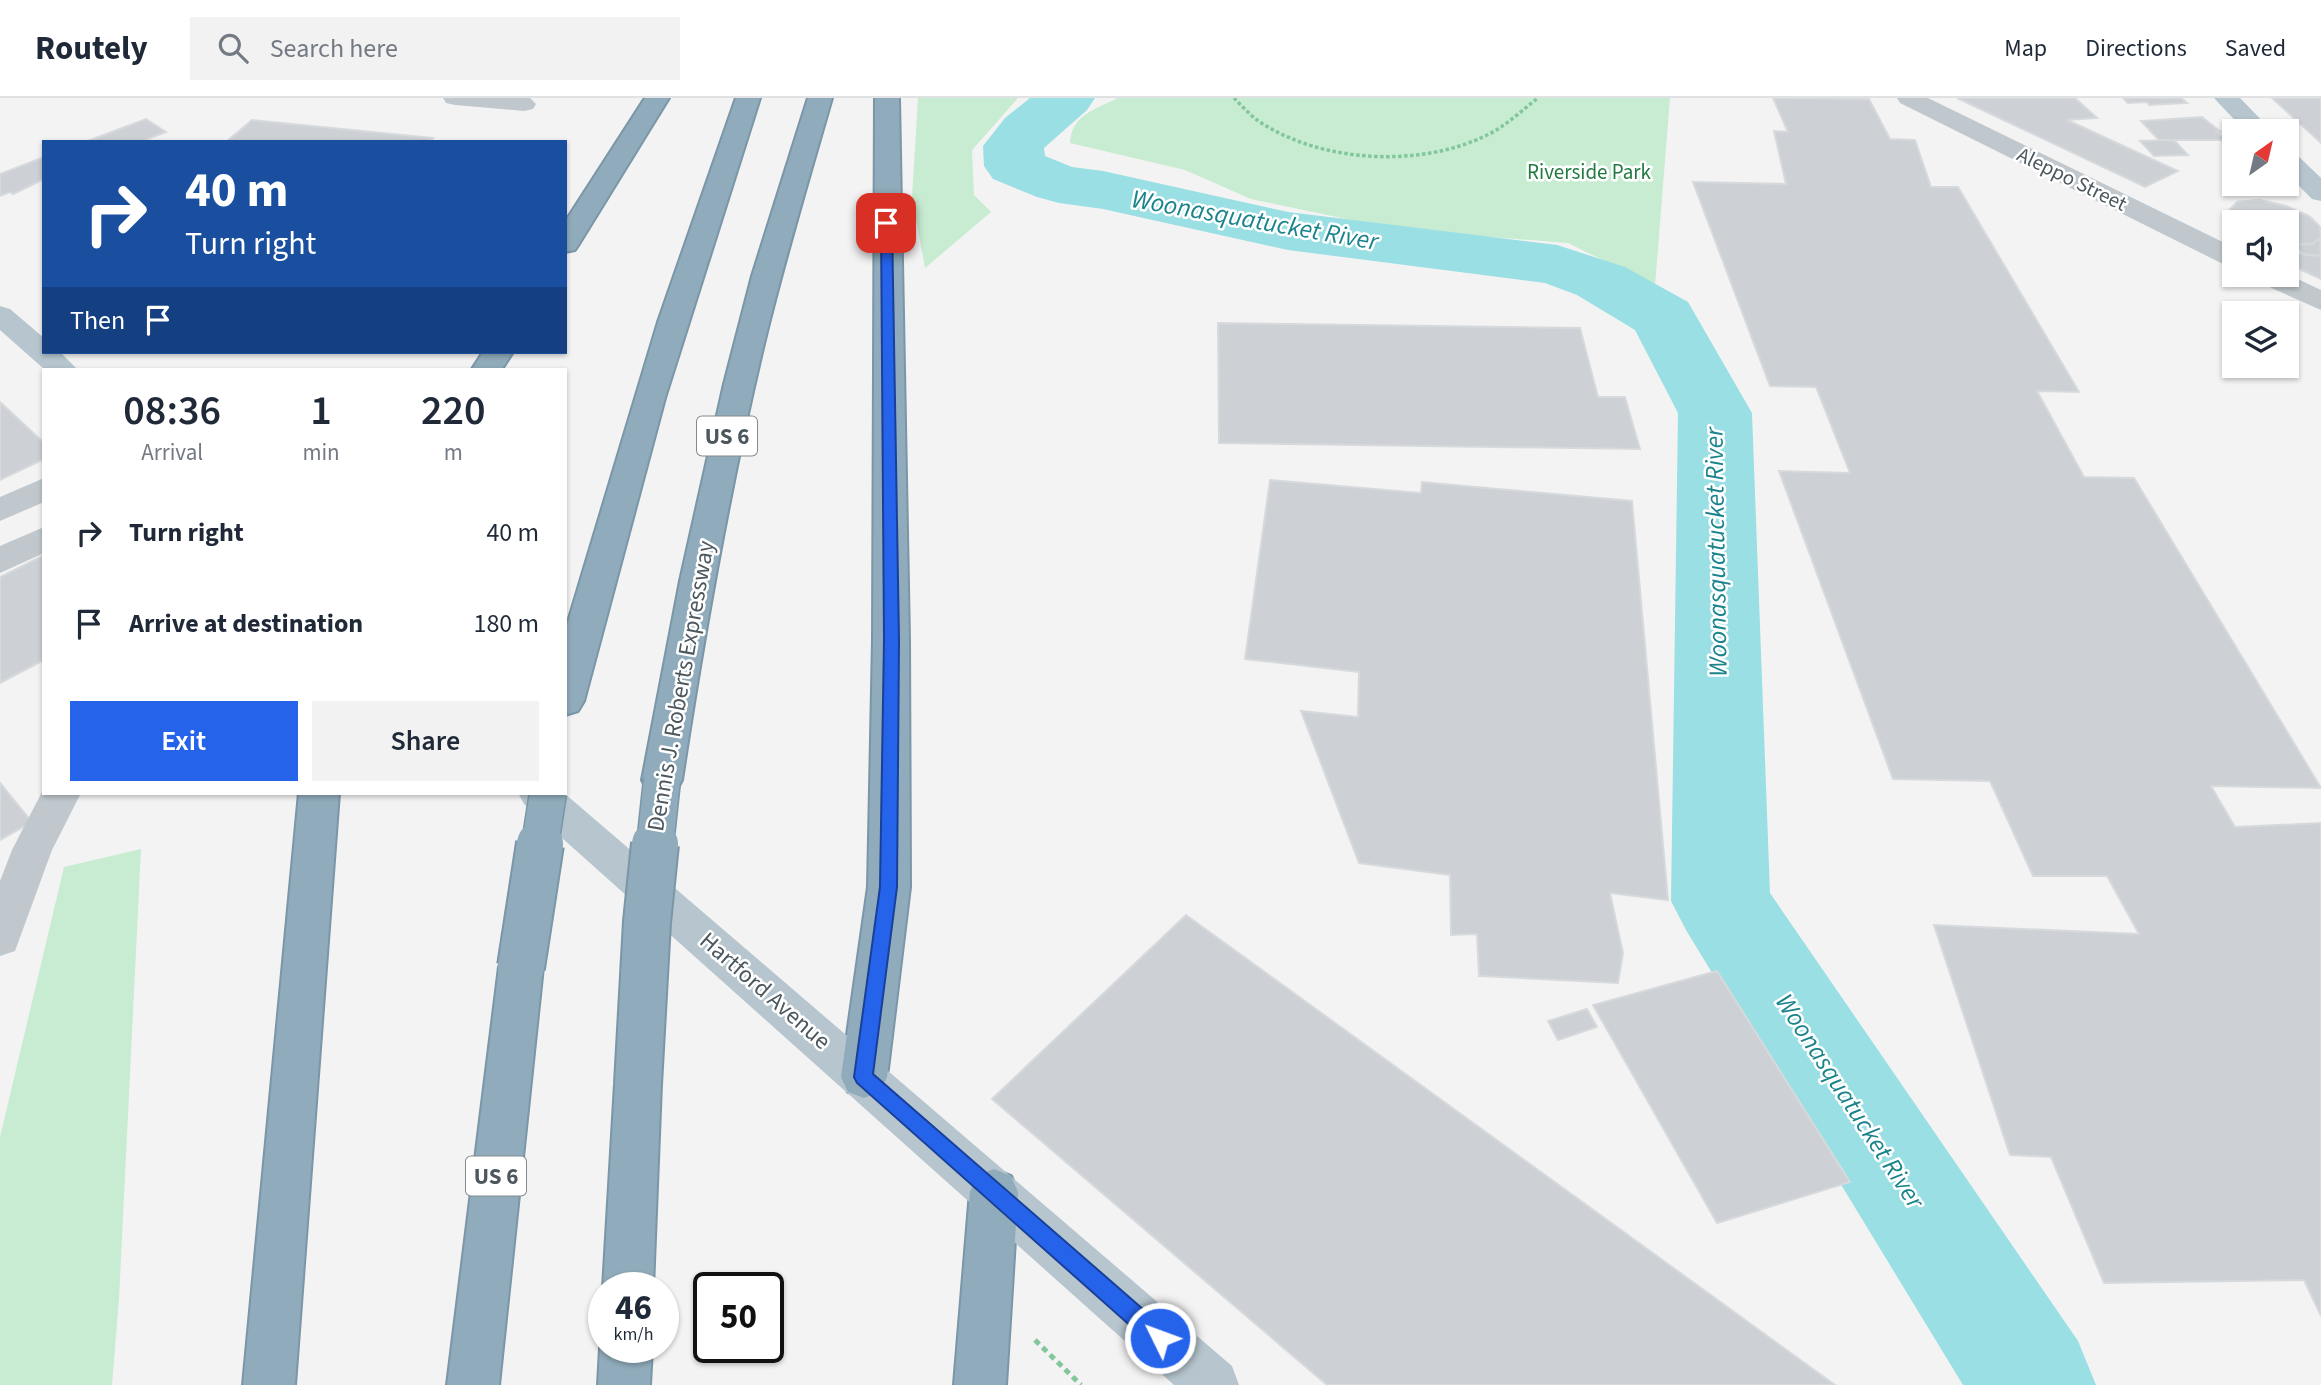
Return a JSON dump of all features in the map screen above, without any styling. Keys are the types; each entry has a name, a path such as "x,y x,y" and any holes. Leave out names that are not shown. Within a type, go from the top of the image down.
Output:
{"highway":[{"path":"567,241 657,98"},
{"path":"567,693 650,389 692,256 748,98"},
{"name":"Dennis J. Roberts Expressway","path":"629,1272 647,922 662,780 697,581 739,382 780,228 820,98"},
{"path":"863,1077 887,916 889,875 891,640 887,98"},
{"path":"269,1385 319,795"},
{"name":"US 6","path":"472,1385 522,967 548,795"},
{"path":"980,1385 994,1192"},
{"path":"624,1385 625,1363"}],"main road":[{"path":"2226,98 2247,119"},
{"path":"2300,172 2321,193"},
{"path":"0,315 42,352"},
{"path":"45,354 61,368"},
{"name":"Hartford Avenue","path":"540,795 1213,1385"}],"street":[{"path":"455,98 524,104"},
{"name":"Aleppo Street","path":"1909,98 2222,253"},
{"path":"2291,287 2321,301"},
{"path":"0,510 42,490"},
{"path":"0,561 42,539"},
{"path":"0,938 32,850 60,795"}],"path":[{"path":"1234,98 1258,121 1287,138 1340,151 1396,154 1446,147 1485,136 1538,98"},
{"path":"1031,1337 1081,1385"}],"green space":[{"path":"918,98 1018,98 972,150 974,195 991,212 925,268 912,197"},
{"name":"Riverside Park","path":"1118,98 1670,98 1655,286 1568,243 1399,230 1251,199 1185,170 1070,143 1071,133 1080,119"},
{"path":"141,849 119,1299 112,1385 0,1385 0,1137 64,867"}],"building":[{"path":"1773,98 1869,99 1890,139 1915,140 1931,187 1958,187 2079,392 2037,391 2084,477 2134,478 2321,788 2211,786 2235,827 2321,823 2321,1316 2304,1280 2104,1283 2051,1157 2010,1155 1934,925 2139,934 2107,876 2033,876 1990,781 1893,779 1779,471 1850,473 1816,387 1770,386 1693,182 1786,184 1774,131 1788,132"},
{"path":"1957,98 2075,98 2097,118 2067,120 2178,171 2145,187"},
{"path":"2123,98 2181,98 2187,103 2149,105 2147,102 2128,103"},
{"path":"2272,98 2321,98 2321,143 2300,124 2300,119 2295,119"},
{"path":"2202,117 2221,132 2217,132 2222,140 2159,140 2141,121"},
{"path":"146,119 166,132 145,140 90,140"},
{"path":"252,120 433,138 431,140 228,140"},
{"path":"2174,140 2188,155 2154,156 2140,141"},
{"path":"42,158 42,180 13,194 10,192 0,196 0,174"},
{"path":"2259,200 2295,210 2230,210 2237,202"},
{"path":"2259,200 2295,210 2230,210 2237,202"},
{"path":"2299,212 2309,216 2320,227 2321,279 2299,269 2299,254 2303,254 2299,249"},
{"path":"2299,212 2309,216 2320,227 2321,237 2313,244 2299,245"},
{"path":"2299,254 2321,256 2321,279 2299,268"},
{"path":"2299,254 2321,256 2321,279 2299,269"},
{"path":"1218,323 1580,328 1598,397 1625,397 1640,449 1219,443"},
{"path":"0,402 42,441 42,460 0,480"},
{"path":"1270,480 1421,493 1422,482 1632,501 1668,900 1610,893 1623,953 1618,983 1479,976 1477,934 1451,935 1450,875 1359,863 1301,711 1358,717 1359,672 1245,659"},
{"path":"42,556 42,661 0,683 0,577"},
{"path":"0,783 32,822 0,840"},
{"path":"1186,915 1835,1385 1327,1385 992,1099"},
{"path":"1717,971 1850,1182 1717,1223 1593,1005"},
{"path":"1587,1009 1597,1027 1558,1040 1548,1021"}],"waterway":[{"name":"Woonasquatucket River","path":"1066,98 1026,131 1013,146 1015,166 1059,184 1103,190 1288,231 1557,265 1601,281 1663,317 1715,413 1721,901 2034,1385"}],"route":[{"path":"886,223 891,640 888,887 883,947 863,1077 1160,1338"}]}
